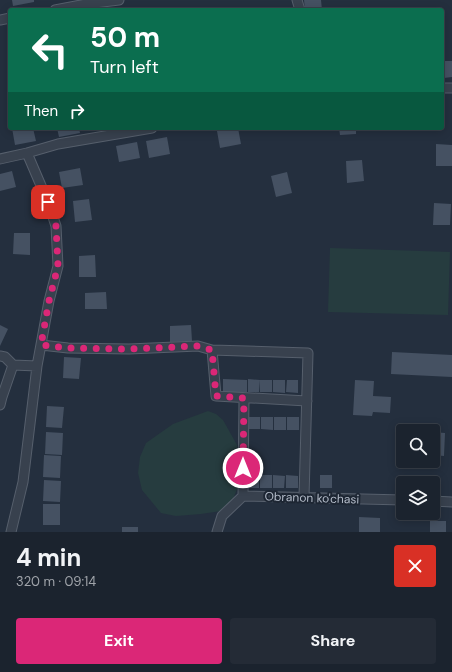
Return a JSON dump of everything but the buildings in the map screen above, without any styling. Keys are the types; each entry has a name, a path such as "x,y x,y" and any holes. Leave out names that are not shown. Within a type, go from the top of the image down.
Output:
{"street":[{"path":"65,8 119,0"},
{"path":"0,160 58,144 140,130"},
{"path":"11,532 23,482 37,366 49,301 58,266 56,226 28,153"},
{"path":"41,345 68,348 129,349 198,346 212,350 308,353 304,498"},
{"path":"212,350 216,396 307,401"},
{"path":"0,356 5,357 13,365 37,366"},
{"path":"0,405 13,365"},
{"path":"217,532 222,516 243,496 244,398"},
{"name":"Obranon ko'chasi","path":"243,496 396,500"},
{"path":"440,501 452,502"}],"green space":[{"path":"330,248 450,252 448,315 328,312"},
{"path":"208,411 216,414 223,420 237,445 241,463 240,482 233,499 221,511 176,516 161,513 142,490 138,473 140,457 146,443 173,424"}],"route":[{"path":"48,202 56,226 58,266 49,301 41,345 68,348 129,349 198,346 212,350 216,396 244,398 243,468"}]}
